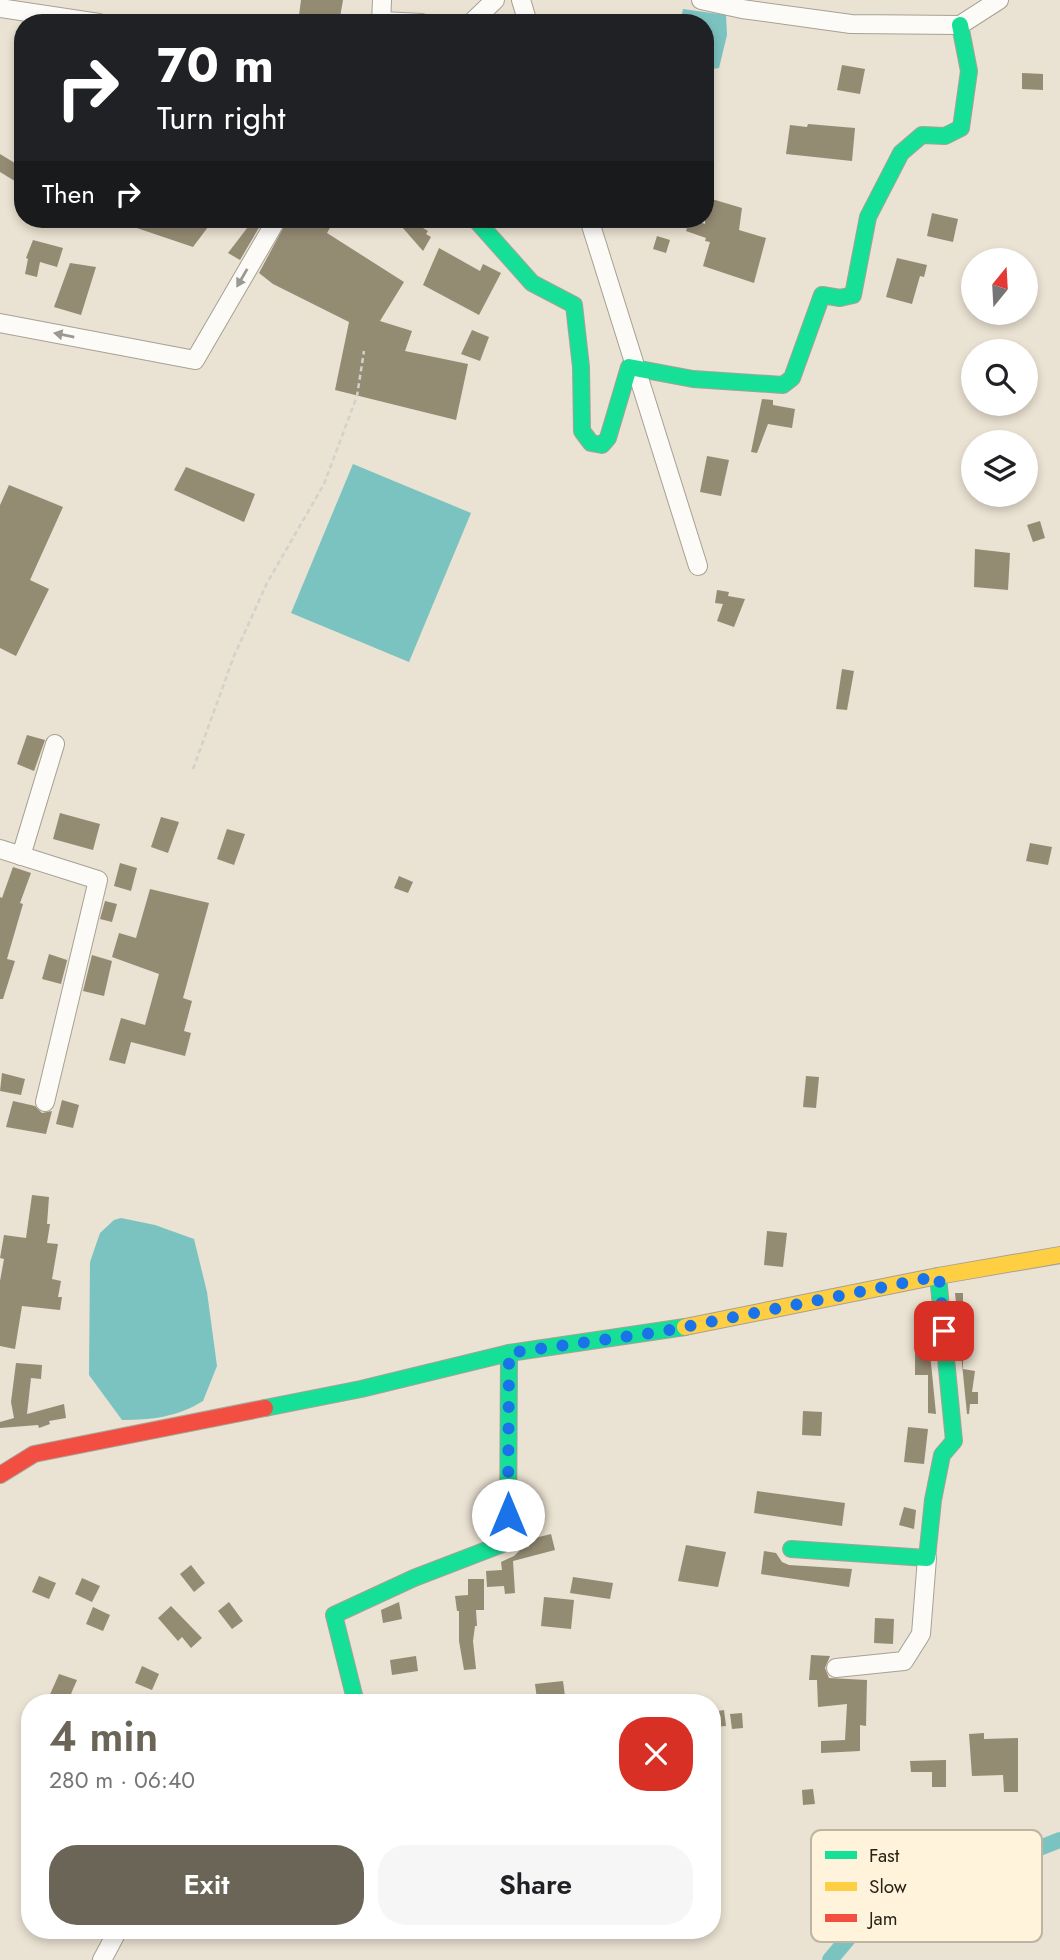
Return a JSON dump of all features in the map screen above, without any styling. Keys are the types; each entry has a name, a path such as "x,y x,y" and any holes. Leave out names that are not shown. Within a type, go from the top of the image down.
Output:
{"street":[{"path":"480,14 495,0"},
{"path":"701,0 742,9 809,9 851,24 960,25 999,0"},
{"path":"0,8 40,14"},
{"path":"483,228 532,283 573,305 581,367 582,431 591,443 602,444 608,438 629,367 693,379 783,385 792,377 822,295 840,298 853,295 867,217 901,153 922,135 945,136 961,128 969,71 960,25"},
{"path":"0,323 195,360 271,228"},
{"path":"592,228 698,566"},
{"path":"21,856 55,744"},
{"path":"0,849 98,880 44,1102"},
{"path":"0,1475 34,1454 361,1389 509,1353 665,1331 939,1276 1060,1255"},
{"path":"836,1668 904,1661 921,1634 933,1500 942,1455 954,1441 939,1276"},
{"path":"354,1694 334,1615 414,1578 508,1542 509,1353"},
{"path":"791,1549 927,1558"},
{"path":"102,1960 113,1939"}],"path":[{"path":"192,769 234,656 267,583 324,484 357,396 364,351"}],"water":[{"path":"683,9 726,15 727,35 719,68 714,69 714,14 682,14"},
{"path":"353,464 471,513 409,662 291,613"},
{"path":"121,1218 155,1225 194,1239 207,1292 217,1366 203,1401 184,1411 144,1419 122,1420 89,1375 90,1262 100,1233 114,1220"}],"building":[{"path":"301,0 343,0 341,14 299,14"},
{"path":"842,65 865,69 860,94 837,90"},
{"path":"1022,73 1043,74 1043,90 1022,89"},
{"path":"808,124 855,128 852,161 786,154 790,125 807,127"},
{"path":"0,154 14,163 14,181 0,172"},
{"path":"714,200 742,208 739,230 766,238 754,283 703,266 710,242 686,231 687,228 714,228"},
{"path":"932,213 958,219 953,242 927,236"},
{"path":"137,228 207,228 193,247"},
{"path":"247,228 259,228 240,260 228,253"},
{"path":"283,228 330,228 327,233 404,282 380,321 412,331 405,351 468,364 456,420 335,390 349,322 273,284 259,273"},
{"path":"403,228 423,228 428,231 426,234 431,237 423,251"},
{"path":"657,236 670,240 666,253 653,249"},
{"path":"33,240 63,248 57,267 40,262 37,277 25,274 26,258"},
{"path":"439,248 480,271 483,264 501,273 479,315 423,285"},
{"path":"897,258 927,265 924,277 920,276 912,304 886,297"},
{"path":"70,263 96,267 81,315 54,307"},
{"path":"472,330 489,337 480,361 461,354"},
{"path":"762,399 773,400 773,405 795,409 792,428 768,424 757,453 751,452"},
{"path":"707,456 729,460 721,496 700,492"},
{"path":"186,467 255,494 244,522 174,490"},
{"path":"9,485 63,507 30,580 49,589 16,656 0,648 0,505"},
{"path":"1040,521 1045,538 1033,542 1027,525"},
{"path":"975,549 1010,553 1008,590 974,587"},
{"path":"717,590 729,592 728,596 745,599 734,627 717,621 723,604 715,603"},
{"path":"842,669 854,671 847,710 836,709"},
{"path":"27,735 45,740 34,771 17,764"},
{"path":"60,813 100,824 93,850 53,839"},
{"path":"161,817 179,822 168,853 151,847"},
{"path":"227,829 245,834 234,865 217,859"},
{"path":"1030,843 1052,847 1048,865 1026,861"},
{"path":"120,863 137,868 131,891 114,886"},
{"path":"13,867 31,873 20,903 23,904 7,959 15,961 3,999 0,999 0,897 2,898"},
{"path":"399,876 413,882 408,893 394,888"},
{"path":"150,889 209,903 183,998 192,1001 184,1031 191,1033 185,1056 131,1042 125,1064 109,1060 121,1018 145,1025 159,974 112,957 119,933 136,938"},
{"path":"105,901 117,904 112,922 100,919"},
{"path":"49,954 67,960 68,957 61,984 42,979"},
{"path":"92,955 112,961 104,996 83,991"},
{"path":"2,1073 25,1079 21,1095 0,1091"},
{"path":"806,1076 819,1077 816,1108 803,1107"},
{"path":"62,1100 79,1105 73,1128 56,1124"},
{"path":"13,1101 35,1106 42,1113 52,1111 46,1134 6,1127"},
{"path":"32,1195 49,1197 47,1224 50,1224 47,1243 58,1244 52,1279 61,1281 58,1297 62,1297 60,1310 22,1306 15,1349 0,1346 0,1281 4,1259 0,1258 4,1235 26,1238"},
{"path":"767,1231 787,1233 783,1267 764,1265"},
{"path":"955,1293 963,1293 963,1369 975,1371 972,1392 978,1392 978,1404 970,1404 969,1414 967,1414"},
{"path":"915,1322 927,1322 936,1414 928,1413 928,1375 915,1375"},
{"path":"16,1363 42,1365 41,1379 31,1378 27,1414 64,1404 66,1418 49,1421 50,1424 39,1428 38,1425 0,1428 0,1422 14,1418 11,1402"},
{"path":"803,1411 822,1412 821,1436 802,1435"},
{"path":"908,1427 928,1429 924,1464 904,1462"},
{"path":"757,1491 845,1503 842,1526 754,1513"},
{"path":"904,1507 916,1510 914,1529 899,1525"},
{"path":"551,1534 555,1550 513,1561 515,1593 505,1594 504,1586 487,1587 486,1571 502,1570 501,1562 514,1556 522,1548 529,1547 527,1540"},
{"path":"686,1545 726,1552 718,1587 678,1581"},
{"path":"764,1551 776,1553 782,1562 789,1565 852,1569 849,1587 761,1574"},
{"path":"191,1565 205,1583 194,1592 180,1574"},
{"path":"39,1576 56,1583 49,1599 32,1592"},
{"path":"573,1577 613,1583 610,1599 570,1593"},
{"path":"82,1578 100,1586 92,1602 75,1594"},
{"path":"468,1579 484,1579 484,1610 476,1610 477,1626 473,1641 476,1669 464,1670 459,1641 459,1611 455,1596 468,1595"},
{"path":"544,1597 574,1600 571,1629 541,1626"},
{"path":"229,1602 243,1621 232,1629 218,1611"},
{"path":"399,1602 402,1619 383,1623 381,1610"},
{"path":"171,1606 202,1638 191,1648 182,1637 178,1641 158,1618"},
{"path":"93,1607 110,1615 103,1631 86,1624"},
{"path":"875,1618 894,1619 893,1644 874,1643"},
{"path":"811,1655 830,1656 825,1668 829,1678 867,1680 866,1726 860,1725 860,1751 821,1753 821,1741 845,1740 847,1704 818,1707 817,1680 809,1680"},
{"path":"416,1656 418,1671 392,1675 390,1660"},
{"path":"142,1666 159,1674 152,1690 135,1683"},
{"path":"59,1674 77,1680 71,1694 50,1694"},
{"path":"563,1681 565,1694 536,1694 535,1684"},
{"path":"721,1710 724,1710 726,1726 721,1726"},
{"path":"742,1713 743,1728 732,1729 730,1714"},
{"path":"984,1733 984,1739 1018,1738 1018,1792 1004,1792 1003,1775 972,1776 969,1734"},
{"path":"946,1760 946,1787 932,1787 932,1772 911,1772 910,1761"},
{"path":"813,1789 815,1804 803,1805 802,1790"}],"waterway":[{"path":"1042,1847 1060,1840"},
{"path":"830,1960 845,1942"}],"traffic: fast":[{"path":"483,228 532,283 574,305 581,367 582,431 591,443 602,445 608,438 629,367 693,379 783,385 792,378 822,295 840,298 853,295 868,217 901,153 922,135 945,136 961,128 969,71 960,25"},
{"path":"791,1549 927,1558 933,1500 942,1455 954,1441 938,1276"},
{"path":"265,1408 361,1389 509,1353 685,1327"},
{"path":"354,1694 334,1615 414,1578 508,1542 509,1353"}],"traffic: slow":[{"path":"685,1327 938,1276 1060,1255"}],"traffic: jam":[{"path":"0,1475 34,1454 265,1408"}],"route":[{"path":"508,1515 509,1353 665,1331 939,1276 944,1331"}]}
